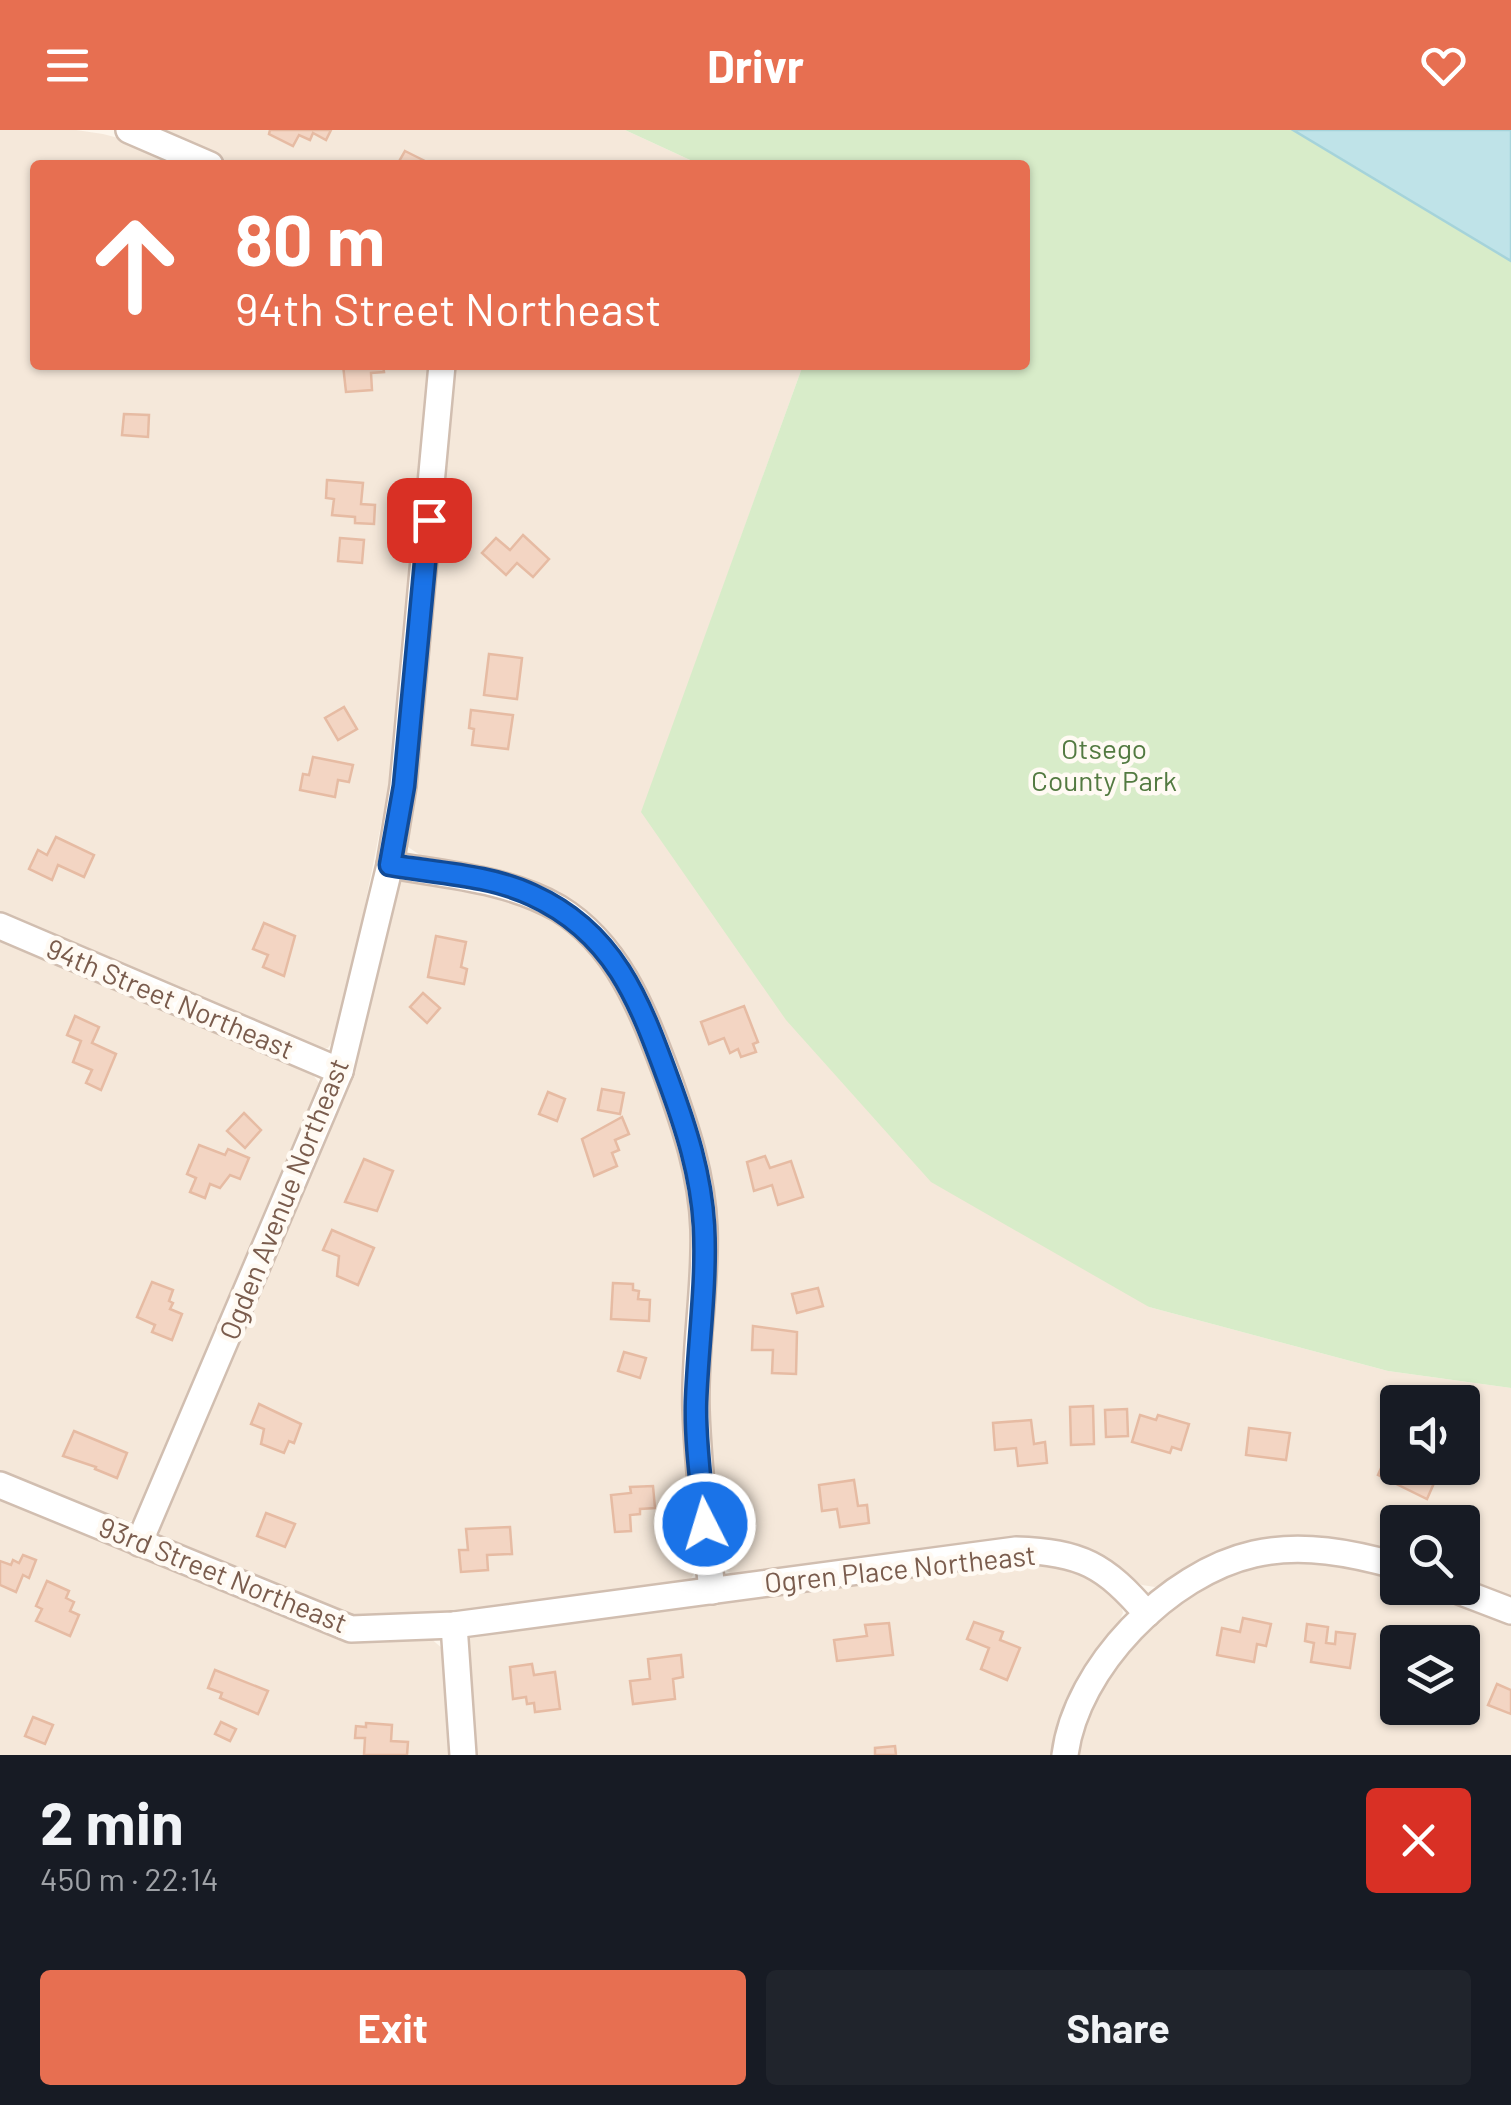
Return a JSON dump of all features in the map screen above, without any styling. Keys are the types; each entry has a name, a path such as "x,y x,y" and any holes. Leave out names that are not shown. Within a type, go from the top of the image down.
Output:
{"street":[{"path":"130,130 199,160"},
{"name":"Ogden Avenue Northeast","path":"139,1544 340,1071 390,865 412,713 442,370"},
{"path":"390,865 531,894 585,928 608,952 639,1001 693,1147 704,1230 696,1408 712,1591"},
{"name":"94th Street Northeast","path":"0,926 340,1071"},
{"name":"93rd Street Northeast","path":"0,1485 351,1629 454,1625"},
{"name":"Ogren Place Northeast","path":"454,1625 1016,1550 1045,1551 1090,1563 1110,1574 1147,1614"},
{"path":"1065,1755 1075,1716 1099,1668 1147,1614 1204,1574 1256,1553 1312,1550 1380,1561"},
{"path":"1480,1599 1511,1611"},
{"path":"454,1625 463,1755"}],"shaded area":[{"path":"0,130 76,130 126,140 172,160 30,160 30,370 428,370 399,734 340,1031 328,1048 318,1049 0,916"},
{"path":"155,130 625,130 690,160 217,160"},
{"path":"450,370 801,370 642,812 1149,1307 1388,1371 1511,1388 1511,1600 1480,1588 1480,1505 1380,1505 1380,1551 1344,1542 1155,1587 1142,1585 1092,1554 739,1578 727,1571 720,1560 711,1494 705,1351 712,1274 640,985 507,879 423,857 408,847 404,837"},
{"path":"411,874 533,906 580,938 615,982 659,1092 686,1181 691,1234 697,1569 688,1583 474,1610 371,1618 344,1615 162,1538 159,1531 160,1518 348,1073 396,881"},
{"path":"0,935 307,1067 319,1083 320,1090 137,1519 127,1522 116,1523 0,1475"},
{"path":"0,1496 323,1630 429,1637 443,1649 451,1755 0,1755"},
{"path":"1039,1560 1095,1575 1121,1604 1123,1613 1055,1755 470,1755 464,1645 467,1636"},
{"path":"1279,1561 1317,1561 1380,1573 1380,1605 1469,1605 1511,1621 1511,1755 1075,1755 1083,1718 1121,1653 1155,1620 1196,1591 1235,1571"}],"green space":[{"name":"Otsego County Park","path":"625,130 1293,130 1511,261 1511,1388 1388,1371 1149,1307 931,1182 786,1020 641,812 801,370 1030,370 1030,160 690,160"}],"water":[{"path":"1293,130 1511,130 1511,261"}],"building":[{"path":"270,130 331,130 326,140 313,133 310,140 299,135 293,146 269,134"},
{"path":"405,151 423,160 400,160"},
{"path":"344,370 384,370 371,373 372,390 346,392"},
{"path":"124,414 149,415 148,437 122,435"},
{"path":"327,480 363,483 361,504 375,505 374,524 355,523 355,517 332,515 334,499 326,498"},
{"path":"523,535 549,559 533,577 517,563 506,575 482,553 496,538 510,550"},
{"path":"340,538 364,540 362,563 338,561"},
{"path":"489,654 522,658 517,699 484,695"},
{"path":"344,707 357,729 338,740 325,718"},
{"path":"471,710 513,715 508,749 472,745"},
{"path":"313,757 353,765 349,782 338,780 335,797 300,790 303,774 309,775"},
{"path":"56,837 94,855 84,877 58,865 52,880 29,869 38,850 47,855"},
{"path":"264,923 295,936 284,976 263,967 268,955 253,949"},
{"path":"436,936 466,942 461,967 467,969 464,984 428,977"},
{"path":"423,993 440,1008 427,1023 410,1007"},
{"path":"744,1006 758,1042 753,1044 756,1052 741,1057 738,1049 730,1053 724,1038 709,1044 701,1022"},
{"path":"75,1016 99,1027 92,1043 116,1054 101,1090 86,1083 92,1070 73,1062 81,1041 67,1035"},
{"path":"602,1089 624,1093 620,1114 598,1110"},
{"path":"548,1092 565,1099 557,1121 539,1114"},
{"path":"244,1113 261,1130 245,1148 227,1131"},
{"path":"622,1117 629,1134 615,1140 619,1150 612,1153 617,1166 594,1176 582,1139"},
{"path":"199,1145 225,1155 228,1149 249,1158 240,1179 230,1175 220,1188 210,1184 205,1198 190,1192 196,1178 187,1174"},
{"path":"765,1156 770,1168 791,1161 803,1197 778,1205 772,1185 754,1191 747,1162"},
{"path":"364,1159 393,1171 377,1211 345,1202"},
{"path":"332,1230 374,1248 358,1285 337,1276 339,1256 323,1250"},
{"path":"152,1282 173,1290 170,1309 182,1314 172,1340 152,1332 155,1325 137,1317"},
{"path":"613,1283 633,1284 633,1290 639,1291 638,1299 650,1300 649,1321 611,1319"},
{"path":"818,1288 823,1306 797,1313 792,1294"},
{"path":"753,1326 797,1332 796,1374 772,1373 773,1350 752,1350"},
{"path":"624,1352 646,1358 640,1378 618,1371"},
{"path":"259,1404 301,1424 294,1443 289,1441 284,1453 261,1444 264,1429 251,1424"},
{"path":"1093,1406 1094,1444 1071,1445 1070,1407"},
{"path":"1127,1409 1128,1436 1106,1437 1105,1410"},
{"path":"1140,1415 1156,1420 1158,1415 1189,1424 1181,1450 1172,1447 1170,1453 1132,1442"},
{"path":"1031,1420 1034,1444 1045,1442 1047,1463 1018,1466 1016,1448 995,1450 993,1423"},
{"path":"1249,1428 1290,1433 1286,1460 1246,1455"},
{"path":"74,1431 127,1453 117,1478 63,1456"},
{"path":"854,1480 858,1506 867,1505 869,1523 840,1527 837,1509 822,1511 819,1485"},
{"path":"1398,1485 1433,1485 1427,1499"},
{"path":"653,1486 655,1508 640,1509 640,1514 630,1515 631,1531 615,1532 611,1495 631,1493 630,1487"},
{"path":"266,1513 295,1524 285,1547 257,1536"},
{"path":"510,1527 512,1554 487,1555 488,1570 461,1572 459,1550 468,1550 466,1529"},
{"path":"23,1555 36,1560 29,1578 23,1575 16,1592 0,1585 0,1561 19,1563"},
{"path":"47,1581 69,1591 66,1598 74,1602 70,1611 79,1615 70,1636 36,1621 42,1609 36,1606"},
{"path":"1243,1618 1271,1624 1266,1646 1257,1644 1254,1662 1217,1655 1222,1628 1240,1632"},
{"path":"974,1622 1003,1632 1000,1640 1020,1648 1007,1680 981,1669 989,1648 967,1639"},
{"path":"889,1623 893,1655 837,1661 834,1640 867,1636 865,1625"},
{"path":"1307,1624 1328,1627 1326,1643 1335,1644 1336,1632 1355,1634 1350,1668 1311,1662 1314,1643 1305,1641"},
{"path":"681,1655 683,1677 673,1679 675,1699 633,1704 630,1681 650,1679 648,1659"},
{"path":"532,1664 534,1675 555,1672 560,1709 535,1712 534,1703 527,1704 526,1697 513,1699 510,1667"},
{"path":"215,1670 268,1691 258,1714 220,1698 222,1693 208,1688"},
{"path":"1497,1684 1511,1690 1511,1714 1488,1705"},
{"path":"33,1717 53,1725 45,1744 25,1736"},
{"path":"221,1722 236,1729 230,1741 215,1734"},
{"path":"366,1723 392,1725 391,1741 408,1742 407,1755 364,1755 365,1738 355,1738 356,1726 366,1727"},
{"path":"895,1746 896,1755 875,1755 875,1748"}],"route":[{"path":"429,520 404,786 390,865 531,894 585,928 608,952 639,1001 693,1147 701,1194 704,1230 696,1408 705,1524"}]}
